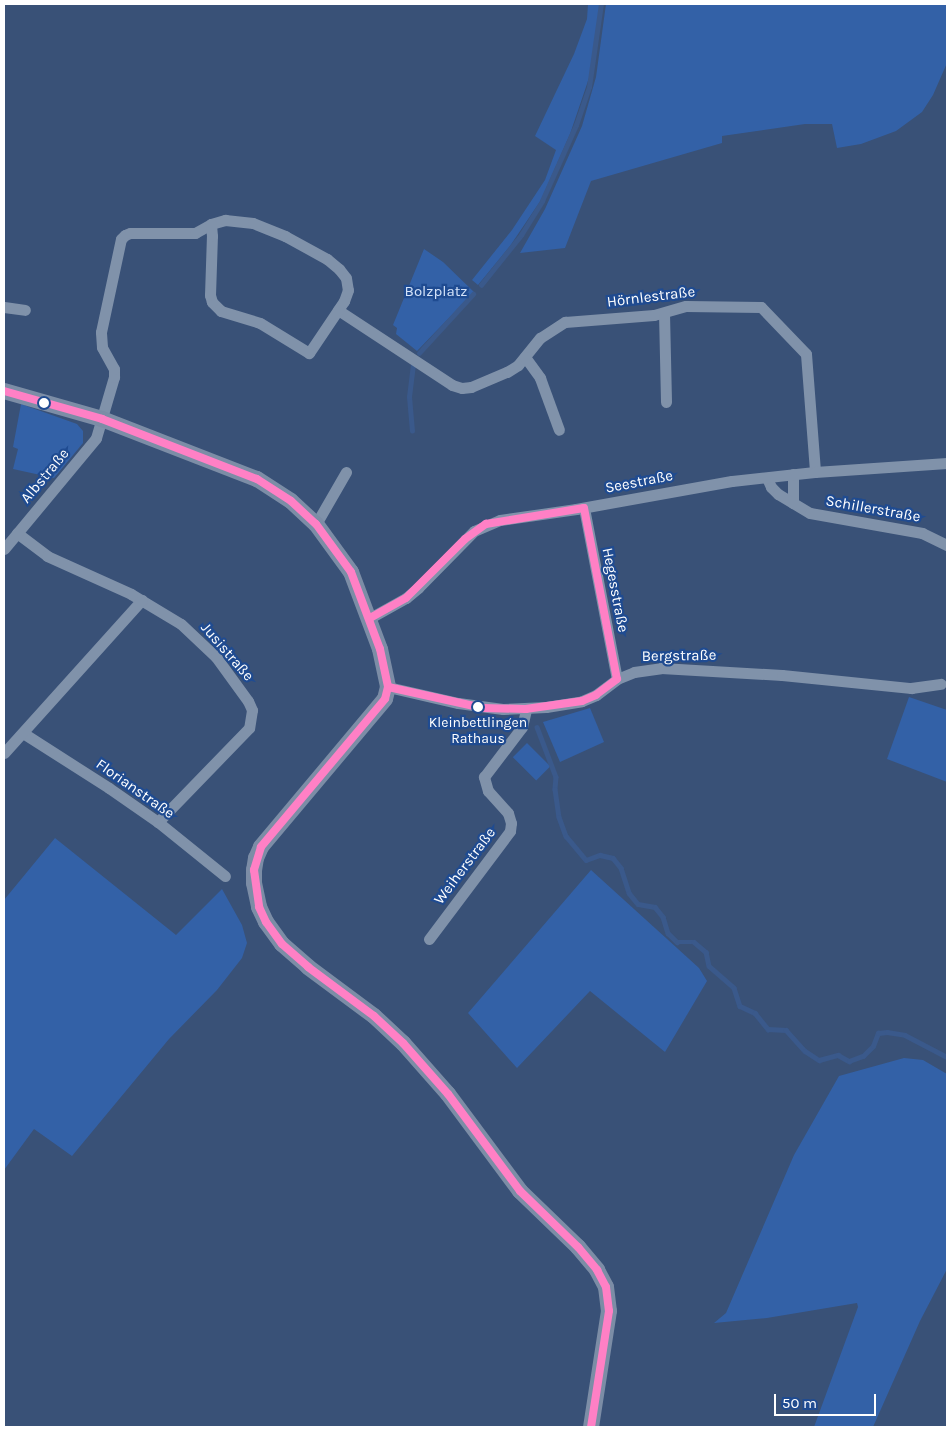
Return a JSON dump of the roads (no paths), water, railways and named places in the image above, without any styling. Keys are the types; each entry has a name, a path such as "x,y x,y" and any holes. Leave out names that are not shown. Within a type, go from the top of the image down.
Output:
{"street":[{"name":"Albstraße","path":"4,549 11,537 96,438 114,377 114,369 102,347 100,339 122,239 130,233 195,233 211,224 225,220 253,223 285,236 327,259 346,278 348,290 344,301 309,352 260,323 221,311 212,302 210,295 211,224"},
{"name":"Hörnlestraße","path":"338,310 452,385 462,388 471,387 507,372 525,357 540,338 564,322 664,313 686,306 756,306 764,310 806,354 816,472"},
{"path":"4,307 25,310"},
{"path":"664,313 666,402"},
{"path":"525,357 540,378 559,430"},
{"path":"4,391 102,420 257,479 291,501 316,524 351,572 370,618 380,649 388,687 385,699 269,837 256,858 254,882 259,907 266,922 282,944 308,967 374,1016 403,1043 448,1094 520,1191 578,1248 597,1270 606,1287 609,1311 591,1427"},
{"name":"Seestraße","path":"370,618 406,598 418,588 464,539 486,524 584,508 680,489 793,474 947,463"},
{"path":"316,524 346,472"},
{"path":"793,474 793,503"},
{"name":"Schillerstraße","path":"767,478 771,487 810,513 922,533 947,545"},
{"name":"Hegesstraße","path":"584,508 617,679"},
{"name":"Jusistraße","path":"11,537 61,564 142,600 175,620 198,638 230,673 248,700 252,710 249,728 158,822"},
{"path":"4,753 142,600"},
{"name":"Bergstraße","path":"388,687 482,708 526,709 582,701 596,695 617,679 634,672 661,668 782,674 911,688 945,683"},
{"name":"Weiherstraße","path":"429,939 510,831 511,823 508,814 488,791 484,777 522,727 526,709"},
{"name":"Florianstraße","path":"23,733 158,822 225,876"}],"waterway":[{"path":"481,285 521,235 542,201 576,125 589,87 601,4"},
{"path":"419,353 473,294"},
{"path":"412,431 409,397 413,363"},
{"path":"537,727 556,777 555,789 559,817 566,836 586,860 600,855 613,858 621,868 629,893 638,904 655,907 663,917 668,933 677,942 694,942 706,952 709,966 734,988 740,1006 755,1013 768,1029 786,1030 805,1051 819,1060 838,1055 849,1061 863,1056 873,1046 878,1033 887,1032 905,1035 947,1057"}],"place":[{"name":"Kleinbettlingen Rathaus","path":"478,707"}],"park label":[{"name":"Bolzplatz","path":"436,292"}]}
